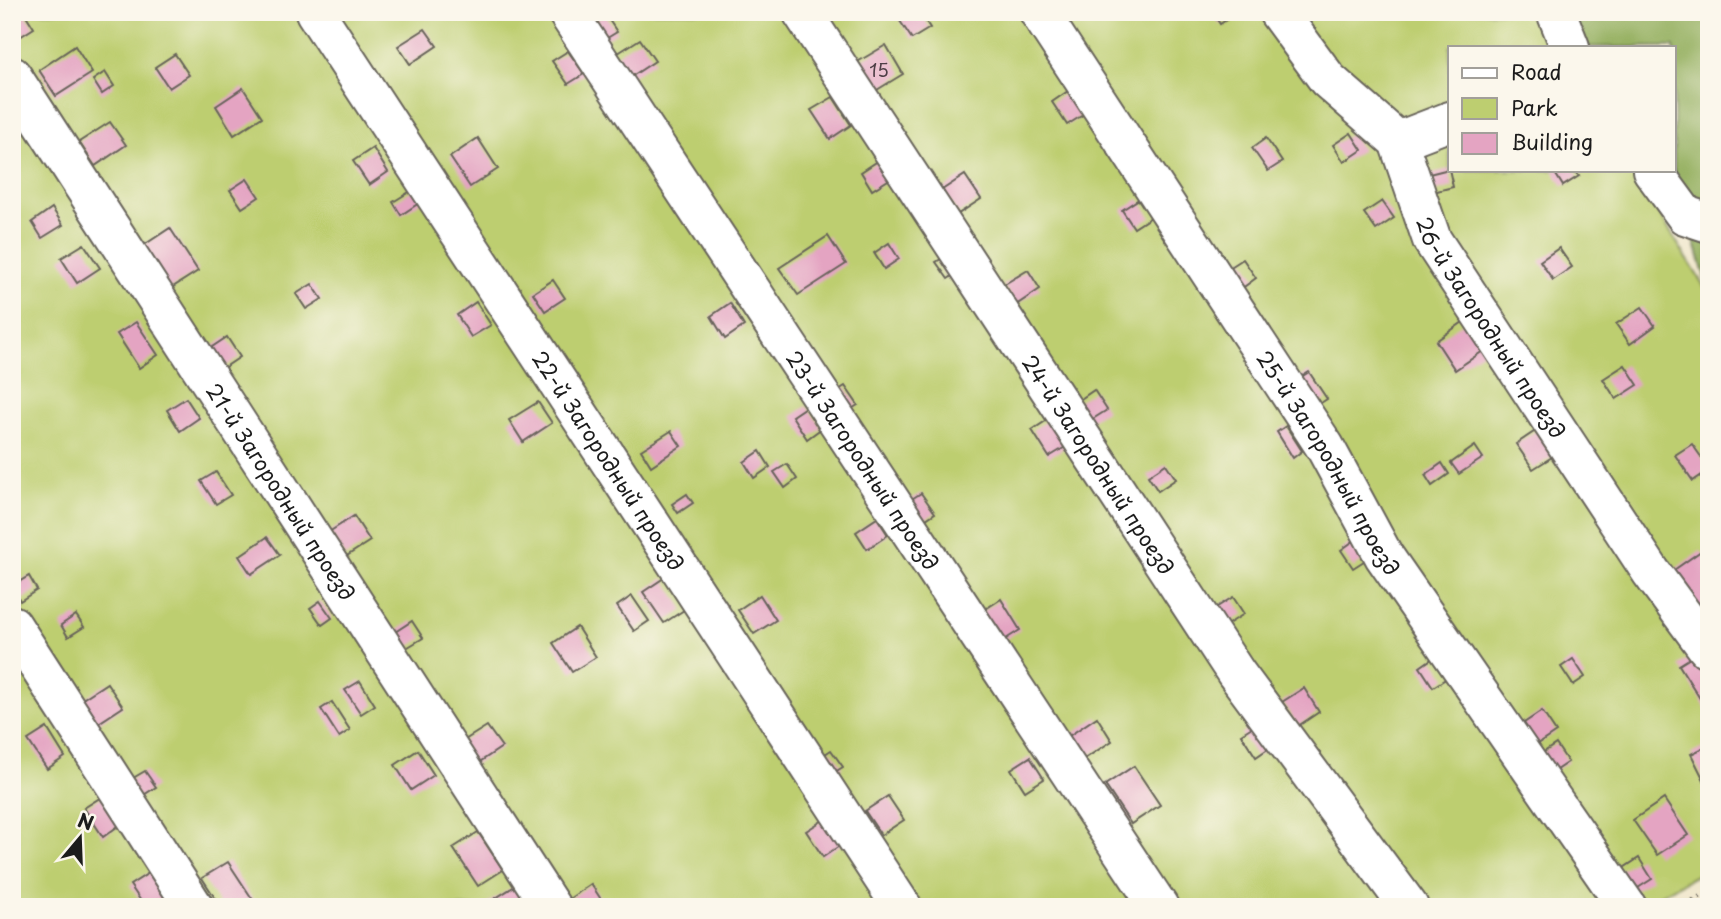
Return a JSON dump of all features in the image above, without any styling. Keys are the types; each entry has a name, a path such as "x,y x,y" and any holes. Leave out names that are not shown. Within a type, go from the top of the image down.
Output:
{"lane":[{"name":"22-й Загородный проезд","path":"315,12 902,907"},
{"name":"23-й Загородный проезд","path":"567,12 1159,907"},
{"name":"24-й Загородный проезд","path":"802,12 1236,673 1409,907"},
{"name":"25-й Загородный проезд","path":"1039,12 1325,447 1384,556 1627,907"},
{"name":"26-й Загородный проезд","path":"1278,12 1328,80 1398,141 1432,240 1651,572 1707,648"},
{"path":"1556,12 1570,46"},
{"name":"21-й Загородный проезд","path":"12,76 551,907"},
{"path":"1398,141 1448,122"},
{"path":"1653,172 1685,215 1709,223"},
{"path":"12,625 194,907"}],"path":[{"path":"1680,907 1709,892"}],"green space":[{"path":"12,12 1532,12 1553,46 1448,46 1448,172 1633,172 1709,294 1709,868 1638,907 12,907"},
{"path":"1568,12 1709,12 1709,292 1675,172 1676,46 1588,46"}],"building":[{"path":"12,12 24,12 34,28 12,42"},
{"path":"913,12 920,12 930,28 912,39 900,21"},
{"path":"1212,12 1238,12 1220,24"},
{"path":"605,14 617,32 599,43 588,25"},
{"path":"425,29 437,46 410,64 398,46"},
{"path":"640,39 655,61 629,78 615,55"},
{"path":"886,45 903,74 872,93 854,64"},
{"path":"75,46 92,73 56,96 39,70"},
{"path":"568,51 584,74 568,84 552,61"},
{"path":"175,54 189,75 169,88 155,67"},
{"path":"105,72 114,86 102,94 93,80"},
{"path":"243,88 262,117 234,135 216,106"},
{"path":"1071,89 1086,113 1067,125 1052,102"},
{"path":"833,97 851,125 830,139 811,110"},
{"path":"110,122 126,145 95,166 79,142"},
{"path":"1351,133 1362,150 1344,162 1333,145"},
{"path":"478,138 498,169 470,187 450,157"},
{"path":"1266,138 1282,162 1268,171 1252,148"},
{"path":"373,148 388,172 369,185 353,161"},
{"path":"881,159 893,177 872,190 861,172"},
{"path":"1448,169 1453,187 1425,194 1421,176"},
{"path":"1554,172 1576,172 1579,176 1563,186"},
{"path":"965,175 981,199 958,214 942,190"},
{"path":"247,179 259,197 242,208 230,190"},
{"path":"414,189 422,201 401,215 393,202"},
{"path":"1139,199 1151,217 1134,228 1122,210"},
{"path":"1382,201 1394,218 1376,230 1364,213"},
{"path":"52,208 63,225 42,238 32,222"},
{"path":"170,228 198,271 165,292 138,249"},
{"path":"828,236 846,264 798,295 779,268"},
{"path":"889,243 899,259 884,269 874,253"},
{"path":"84,244 100,268 77,283 61,258"},
{"path":"1559,248 1572,267 1553,280 1540,261"},
{"path":"949,254 960,271 948,279 936,262"},
{"path":"1243,259 1256,278 1237,292 1223,272"},
{"path":"1028,270 1040,289 1016,305 1003,285"},
{"path":"553,280 565,298 545,311 533,293"},
{"path":"312,284 322,299 306,309 296,294"},
{"path":"476,302 491,325 471,337 457,315"},
{"path":"730,303 744,326 725,339 711,316"},
{"path":"1642,307 1655,326 1630,344 1616,324"},
{"path":"1466,320 1486,349 1455,370 1436,341"},
{"path":"136,322 158,355 139,368 117,334"},
{"path":"227,337 240,357 222,369 209,349"},
{"path":"1625,365 1638,385 1616,399 1603,379"},
{"path":"1309,372 1327,399 1313,408 1295,381"},
{"path":"845,386 858,405 838,417 826,398"},
{"path":"1094,390 1107,410 1088,422 1075,403"},
{"path":"186,398 199,418 180,431 167,410"},
{"path":"538,402 552,423 523,442 509,420"},
{"path":"807,406 822,428 807,439 792,416"},
{"path":"1049,419 1067,446 1049,457 1032,430"},
{"path":"1286,426 1302,451 1293,458 1277,432"},
{"path":"1543,426 1560,452 1533,469 1516,444"},
{"path":"671,431 681,446 651,466 641,450"},
{"path":"1692,444 1709,468 1693,481 1675,455"},
{"path":"1475,446 1483,458 1459,474 1451,463"},
{"path":"760,451 770,467 754,478 744,462"},
{"path":"1442,463 1449,474 1432,486 1425,475"},
{"path":"787,464 797,479 785,488 774,472"},
{"path":"1166,464 1176,479 1158,491 1148,476"},
{"path":"216,472 231,495 216,504 201,481"},
{"path":"921,493 935,513 917,525 904,504"},
{"path":"687,494 693,503 678,513 672,504"},
{"path":"354,516 370,541 345,557 329,532"},
{"path":"877,518 888,535 867,549 856,532"},
{"path":"267,537 280,555 251,574 239,556"},
{"path":"1355,540 1367,559 1353,568 1341,550"},
{"path":"1701,551 1709,563 1709,613 1705,616 1674,570"},
{"path":"29,576 37,590 20,601 12,586"},
{"path":"664,578 684,610 664,623 643,592"},
{"path":"760,595 776,620 754,634 738,610"},
{"path":"632,596 649,621 634,631 617,606"},
{"path":"1233,597 1244,614 1225,626 1214,609"},
{"path":"1001,599 1020,630 998,644 978,614"},
{"path":"320,601 332,618 322,625 310,608"},
{"path":"76,615 84,627 68,637 61,625"},
{"path":"412,621 423,638 403,650 392,634"},
{"path":"577,627 596,657 572,672 553,643"},
{"path":"1700,652 1709,666 1709,713 1679,665"},
{"path":"1433,658 1447,678 1433,687 1420,667"},
{"path":"1573,659 1585,677 1573,685 1561,667"},
{"path":"360,681 375,705 361,714 345,690"},
{"path":"107,683 123,707 97,724 81,700"},
{"path":"1304,688 1319,712 1298,726 1282,702"},
{"path":"332,702 350,730 339,737 321,709"},
{"path":"1542,711 1556,732 1535,746 1521,725"},
{"path":"1097,717 1112,741 1078,763 1063,740"},
{"path":"1260,722 1275,744 1256,757 1241,734"},
{"path":"487,726 502,747 475,765 460,743"},
{"path":"47,728 65,757 47,769 28,740"},
{"path":"1556,744 1568,762 1550,774 1538,756"},
{"path":"1709,745 1709,790 1691,754"},
{"path":"418,750 434,775 411,790 395,765"},
{"path":"831,750 843,767 830,775 819,758"},
{"path":"1030,757 1044,779 1025,791 1011,769"},
{"path":"1134,766 1160,805 1131,824 1105,785"},
{"path":"145,771 156,787 139,798 128,781"},
{"path":"103,796 121,824 103,837 84,808"},
{"path":"888,796 904,820 881,835 865,811"},
{"path":"1664,799 1688,835 1657,855 1633,820"},
{"path":"831,815 848,840 823,857 806,831"},
{"path":"478,832 503,870 478,886 453,848"},
{"path":"1639,858 1652,879 1630,893 1616,873"},
{"path":"228,862 253,900 243,907 221,907 202,878"},
{"path":"152,871 175,907 145,907 130,885"},
{"path":"518,884 533,907 491,907 488,903"},
{"path":"591,884 606,907 565,907 563,903"}]}
